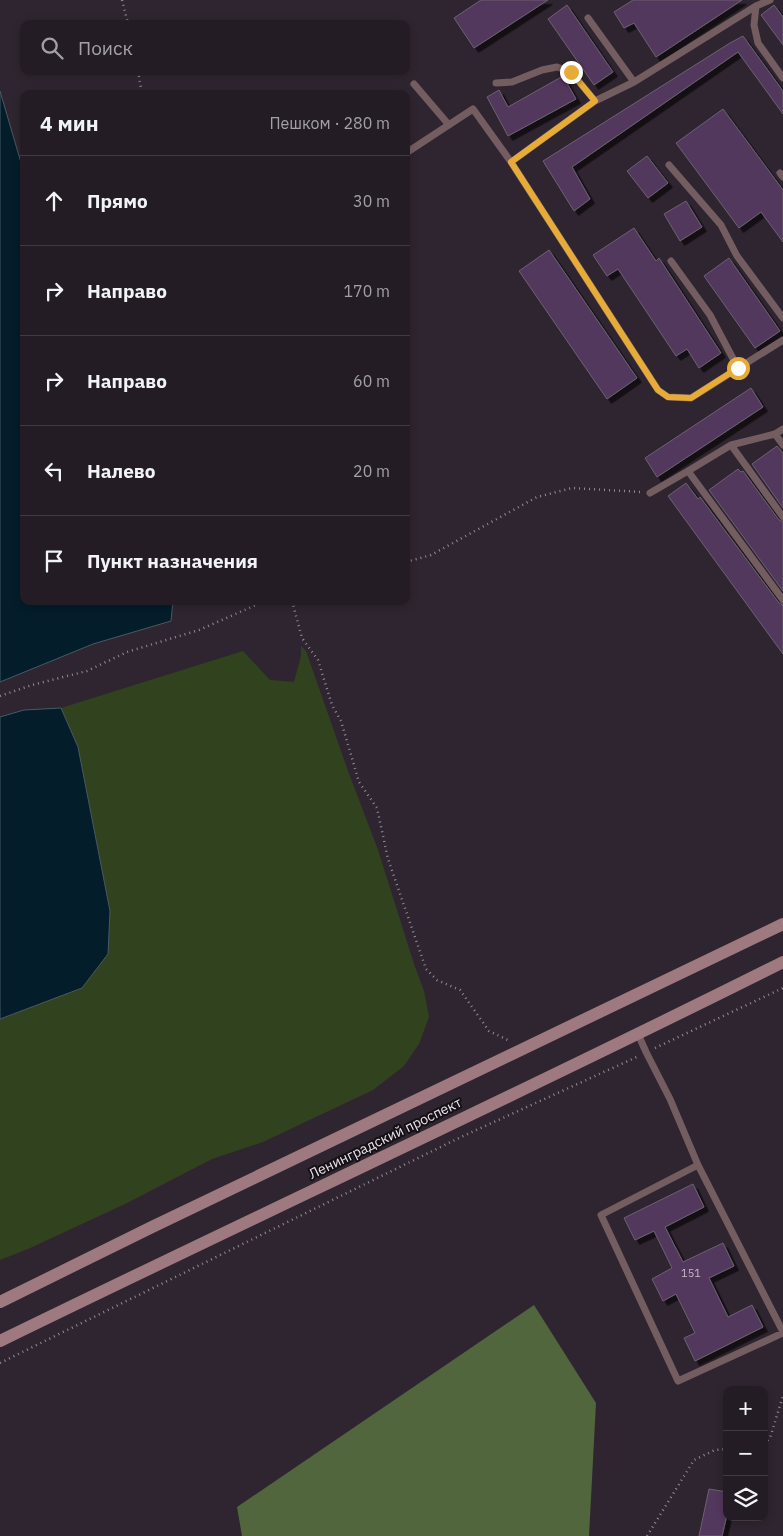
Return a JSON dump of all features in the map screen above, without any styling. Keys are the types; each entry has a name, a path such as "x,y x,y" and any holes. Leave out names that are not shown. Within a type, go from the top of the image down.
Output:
{"main road":[{"name":"Ленинградский проспект","path":"0,1302 783,924"},
{"name":"Ленинградский проспект","path":"0,1341 638,1034 783,962"}],"lane":[{"path":"511,162 595,101 634,82 756,6 770,0"},
{"path":"756,6 754,25 758,43 783,78"},
{"path":"588,18 634,82"},
{"path":"496,84 512,82 542,70 557,67 571,72 595,101"},
{"path":"414,84 449,125"},
{"path":"410,150 473,109 511,162 658,390 668,397 691,398 783,340"},
{"path":"669,165 721,225 737,256 783,318"},
{"path":"671,261 710,315 738,368"},
{"path":"650,492 731,445 776,434 783,429"},
{"path":"776,434 783,445"},
{"path":"731,445 783,517"},
{"path":"688,471 783,600"},
{"path":"638,1034 670,1098 698,1165 783,1332 678,1382 601,1215 698,1165"}],"path":[{"path":"122,0 127,20"},
{"path":"139,75 141,90"},
{"path":"410,561 431,555 537,497 572,488 650,492"},
{"path":"0,696 32,685 87,671 127,652 199,630 256,605"},
{"path":"293,605 302,638 318,660 332,705 341,721 359,782 377,808 388,859 426,969 437,980 460,990 489,1031 514,1043"},
{"path":"0,1362 461,1137 783,988"},
{"path":"768,1440 783,1396"},
{"path":"647,1536 694,1460 715,1450 723,1449"}],"green space":[{"path":"301,646 306,651 378,850 424,991 429,1017 419,1044 404,1066 373,1090 263,1142 212,1159 125,1204 0,1260 0,1019 82,988 108,954 110,911 78,747 61,708 243,651 270,680 294,682 301,656"},
{"path":"534,1305 596,1403 589,1536 242,1536 237,1507"}],"water":[{"path":"0,91 20,159 20,605 173,605 171,621 93,644 0,682"},
{"path":"61,708 78,747 110,911 108,954 82,988 0,1019 0,717 24,710"}],"building":[{"path":"481,0 548,0 474,48 454,18"},
{"path":"633,0 742,0 656,57 634,23 624,28 614,12"},
{"path":"567,5 613,72 594,85 548,19"},
{"path":"774,5 783,17 783,45 761,15"},
{"path":"743,36 783,91 783,114 738,52 572,167 590,199 574,211 543,161"},
{"path":"563,76 576,99 508,136 487,97 499,90 508,107"},
{"path":"723,109 783,190 783,242 761,212 739,228 676,143"},
{"path":"647,156 668,183 648,198 627,171"},
{"path":"686,201 702,227 680,241 664,214"},
{"path":"634,228 656,261 659,258 721,353 699,368 687,349 676,356 618,269 607,276 593,255"},
{"path":"549,250 637,378 607,399 519,271"},
{"path":"729,258 780,331 755,348 704,276"},
{"path":"751,388 763,407 657,477 645,458"},
{"path":"777,446 783,453 783,508 752,464"},
{"path":"738,469 741,472 743,471 779,520 783,522 783,591 709,490"},
{"path":"686,483 698,499 700,497 779,603 783,605 783,654 668,496"},
{"path":"693,1184 704,1207 665,1227 683,1262 723,1243 734,1266 709,1278 728,1317 752,1305 763,1327 695,1361 684,1338 695,1333 676,1294 663,1301 652,1279 672,1268 654,1231 635,1240 624,1218"},
{"path":"709,1489 723,1491 723,1521 726,1521 722,1536 699,1536"}],"route":[{"path":"571,72 595,101 511,162 658,390 668,397 691,398 738,368"}]}
